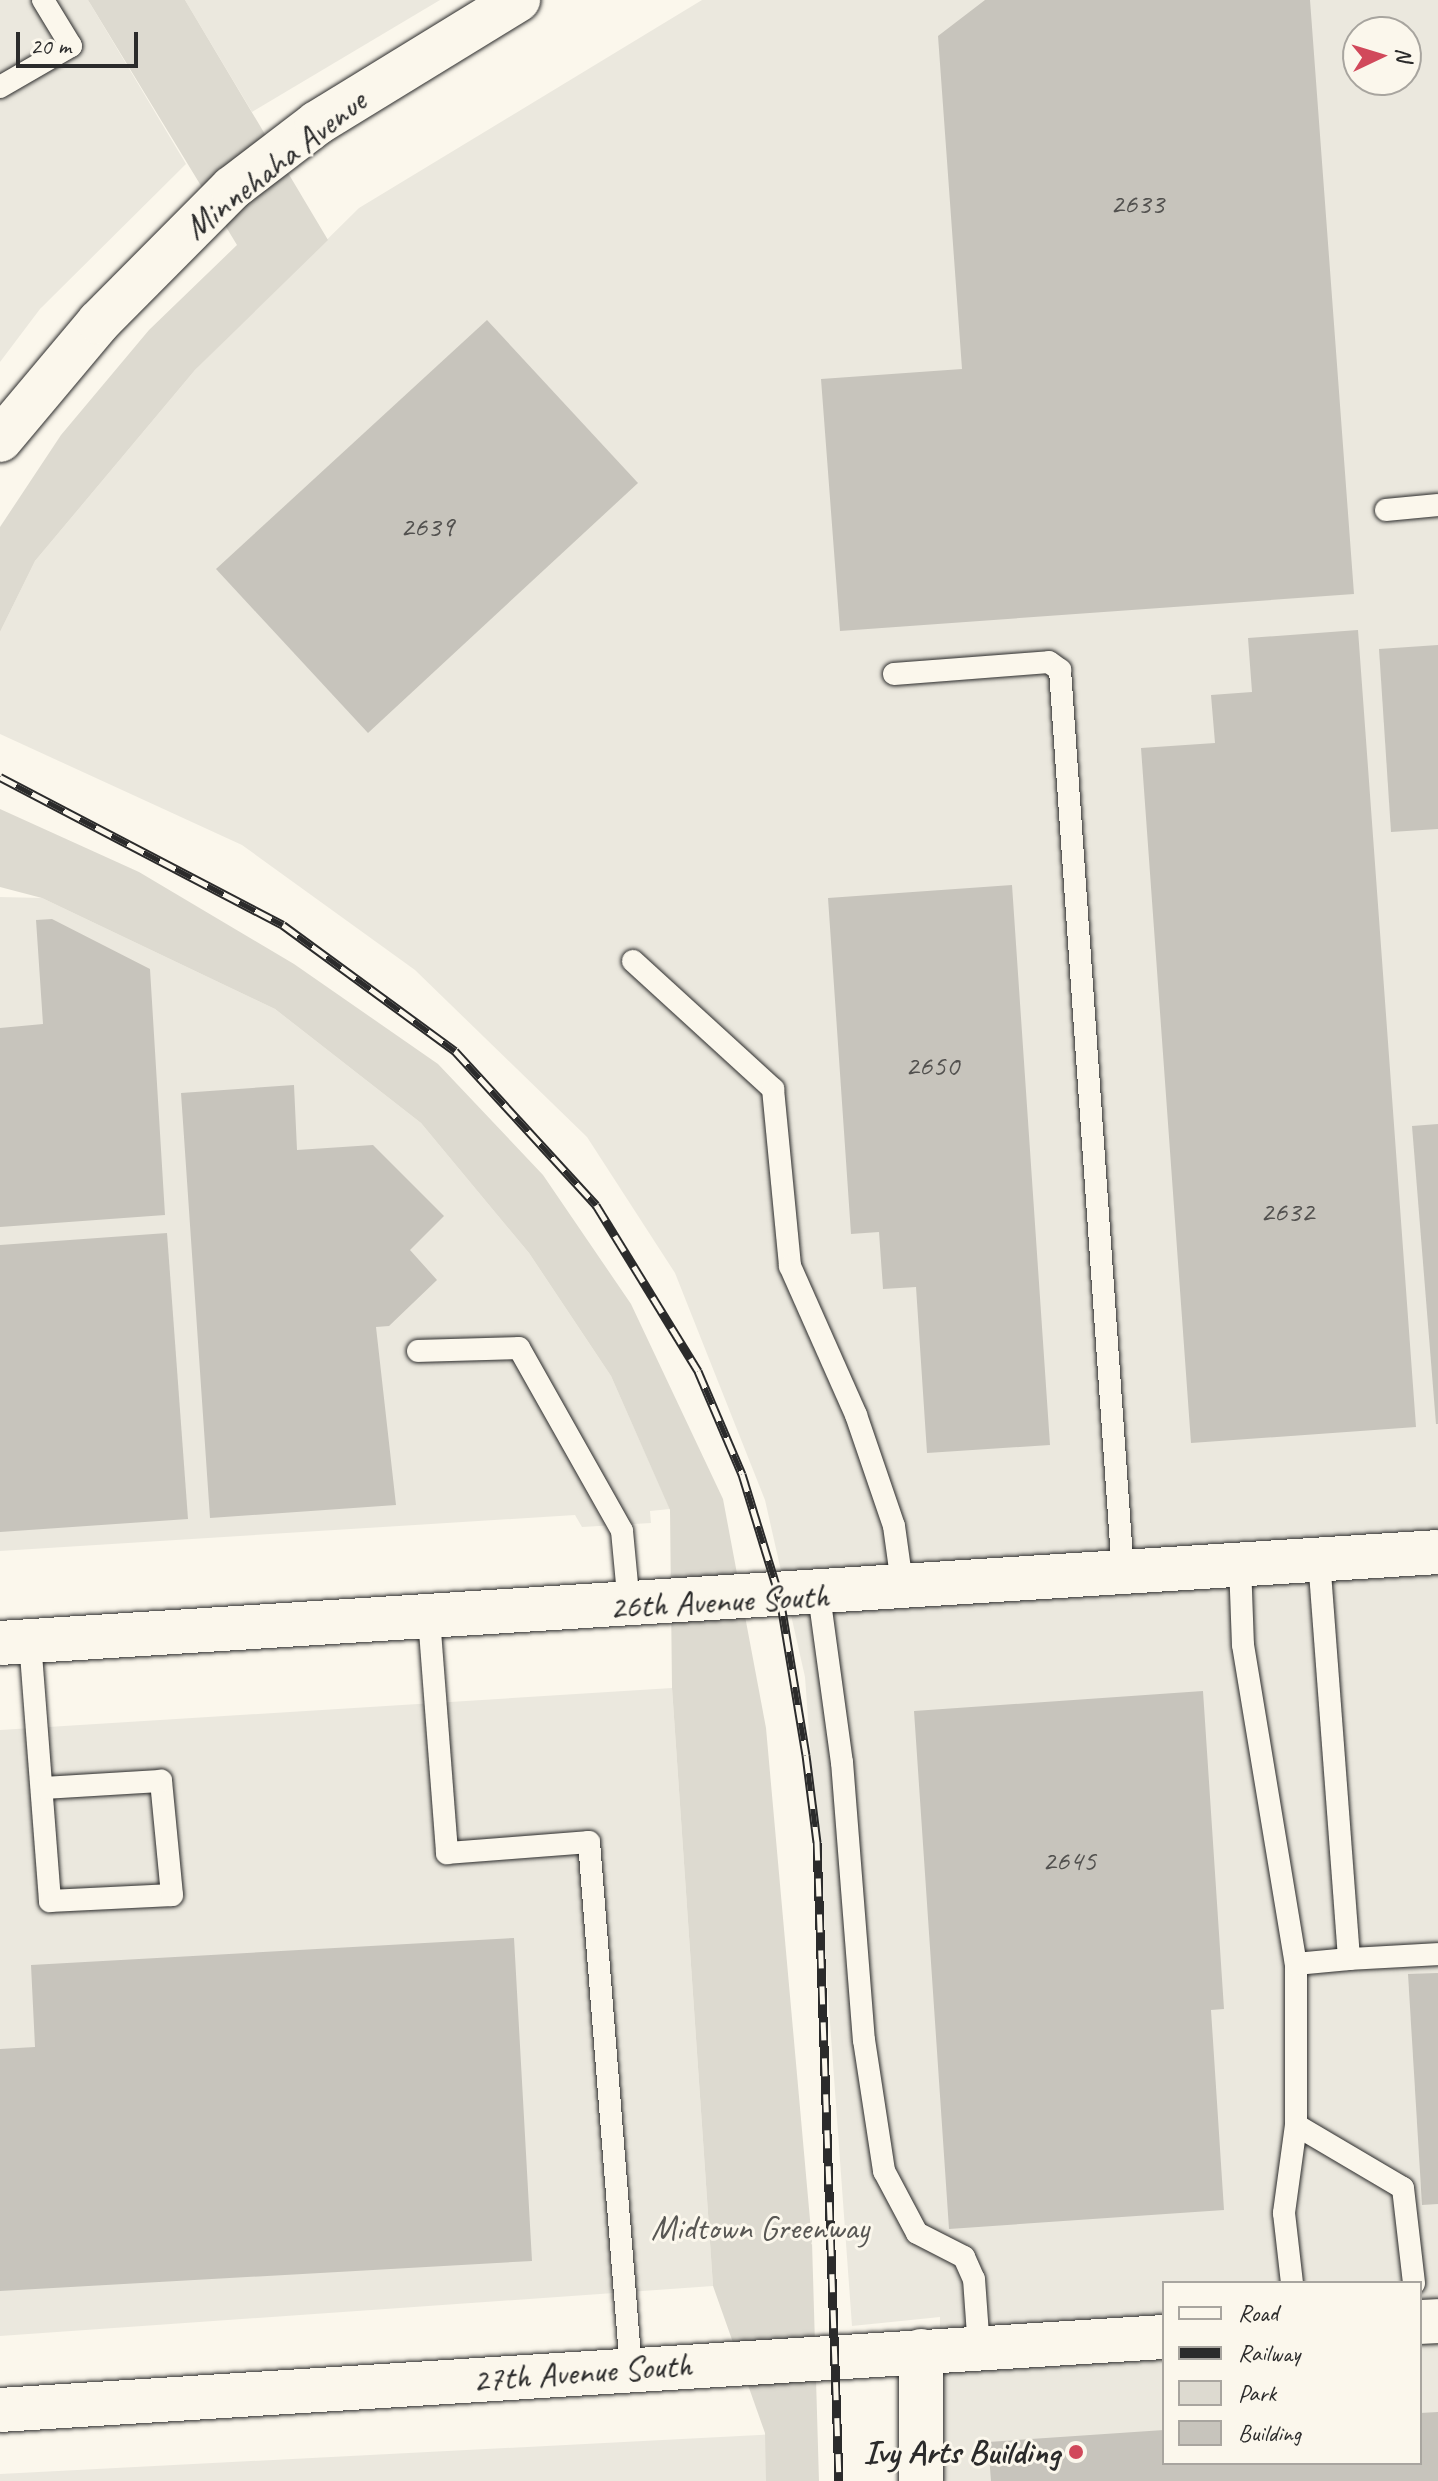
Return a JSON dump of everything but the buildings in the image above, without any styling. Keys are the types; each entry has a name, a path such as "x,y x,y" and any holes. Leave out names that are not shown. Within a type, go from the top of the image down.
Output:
{"street":[{"name":"Minnehaha Avenue","path":"0,440 99,322 232,188 317,123 518,0"},
{"name":"26th Avenue South","path":"15,1642 903,1591 1240,1564 1438,1552"},
{"name":"27th Avenue South","path":"0,2410 1162,2337"},
{"path":"921,2351 921,2481"}],"lane":[{"path":"0,87 71,46 43,0"},
{"path":"1386,510 1438,505"},
{"path":"894,674 1049,662 1060,670 1123,1573"},
{"path":"633,961 773,1089 790,1266 856,1415 894,1526 903,1591"},
{"path":"418,1351 519,1348 622,1531 629,1605"},
{"path":"1319,1559 1349,1959"},
{"path":"1240,1564 1243,1645 1296,1964 1296,2125 1284,2213 1292,2281"},
{"path":"819,1595 842,1762 864,2040 884,2171 917,2233 964,2257 974,2279 979,2348"},
{"path":"429,1618 447,1853 589,1842 631,2370"},
{"path":"15,1642 42,1788 50,1901 172,1895 161,1781 42,1788"},
{"path":"1296,1964 1438,1954"},
{"path":"1296,2125 1403,2188 1414,2281"}],"shaded area":[{"path":"0,0 88,0 186,164 40,309 0,362"},
{"path":"185,0 440,0 252,112"},
{"path":"702,0 1438,0 1438,2481 937,2481 940,2317 852,2326 805,1677 765,1500 675,1273 587,1137 415,970 242,845 0,734 0,632 35,561 195,370 359,208"},
{"path":"0,897 42,898 275,1009 421,1123 529,1253 611,1376 670,1509 650,1511 651,1523 582,1527 575,1515 0,1551"},
{"path":"672,1688 713,2286 0,2336 0,1730"},
{"path":"778,2434 778,2481 0,2481 0,2474"}],"green space":[{"path":"88,0 185,0 328,240 195,370 35,561 0,632 0,527 61,435 149,330 237,245"},
{"name":"Midtown Greenway","path":"0,809 139,872 294,964 438,1064 543,1175 631,1304 723,1499 766,1728 812,2242 819,2481 766,2481 765,2433 713,2286 672,1688 670,1510 611,1376 529,1253 421,1123 275,1009 42,898 0,887"}],"railway":[{"path":"0,777 283,925 455,1051 596,1205 698,1371 742,1474 780,1598 806,1755 817,1842 839,2481"}],"place":[{"name":"Ivy Arts Building","path":"1076,2452"}]}
